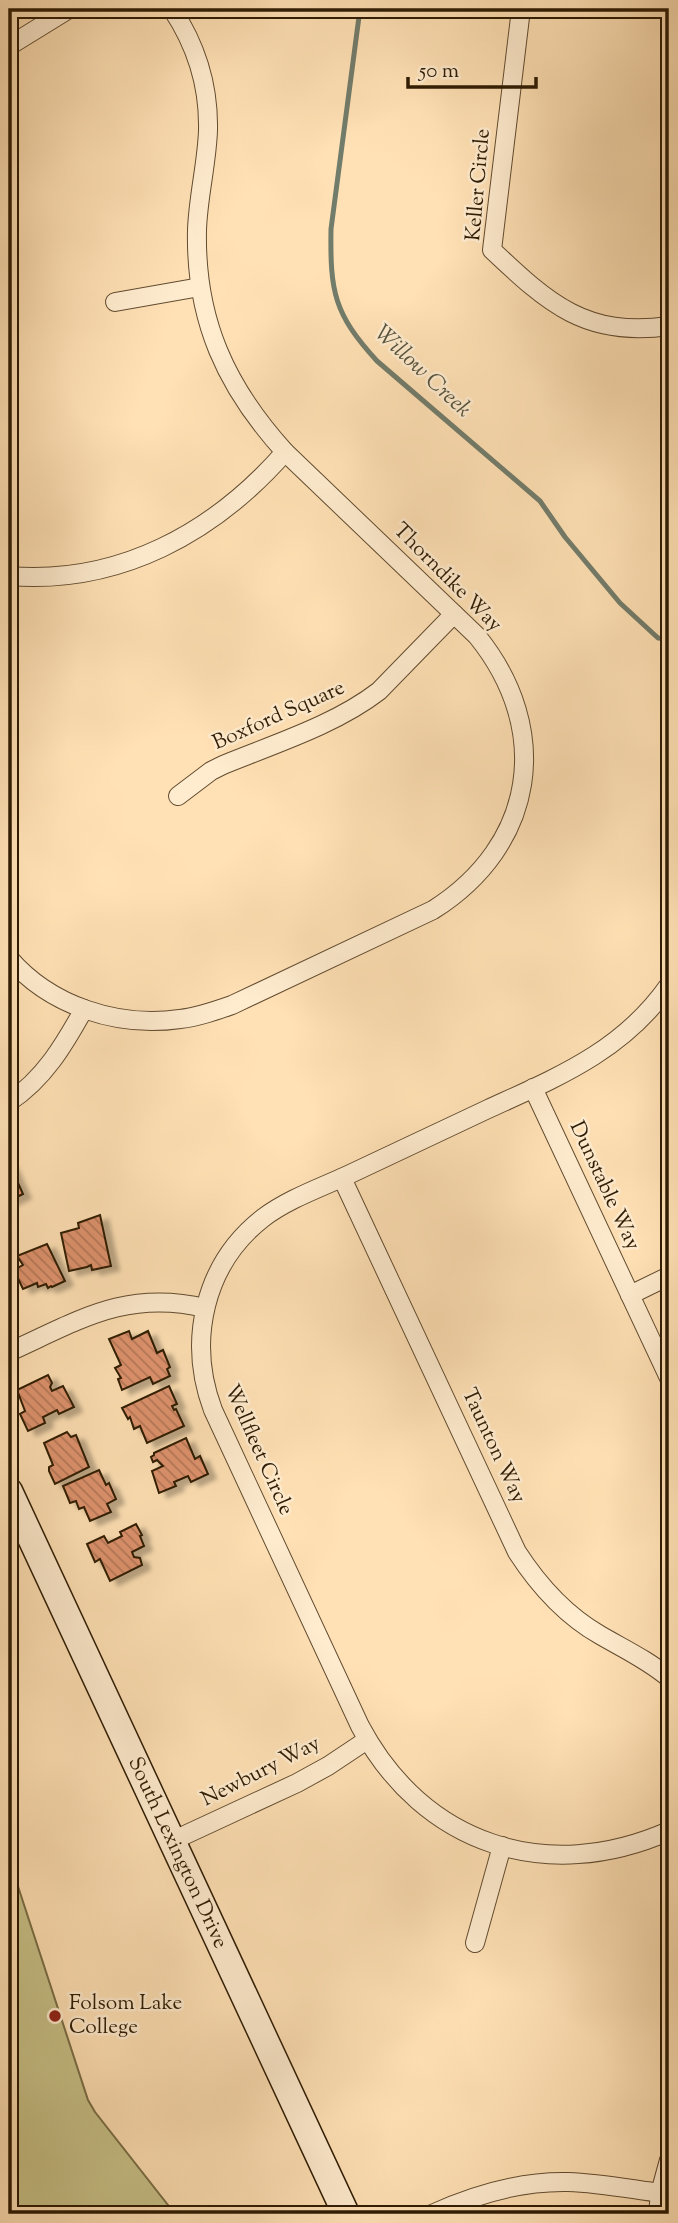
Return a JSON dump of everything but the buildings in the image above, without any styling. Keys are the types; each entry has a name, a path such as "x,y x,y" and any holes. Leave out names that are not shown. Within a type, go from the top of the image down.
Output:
{"street":[{"path":"9,46 69,9"},
{"name":"Thorndike Way","path":"9,958 34,982 84,1010 125,1020 152,1021 179,1020 206,1014 232,1005 433,910 454,897 488,862 512,819 519,796 523,772 520,723 505,676 492,655 477,636 285,453 250,411 229,376 210,329 200,288 197,228 208,131 203,77 195,51 172,9"},
{"name":"Keller Circle","path":"521,9 492,250 541,295 569,313 618,327 669,326"},
{"path":"115,302 200,288"},
{"path":"9,576 50,576 84,572 118,565 150,553 211,521 247,492 285,453"},
{"name":"Boxford Square","path":"178,796 223,765 366,702 454,614"},
{"name":"Wellfleet Circle","path":"669,985 643,1017 607,1049 583,1064 278,1208 251,1229 220,1268 201,1327 203,1377 213,1410 368,1740 402,1787 428,1810 468,1834 502,1846 551,1855 612,1851 647,1841 669,1831"},
{"path":"9,1102 46,1069 63,1047 84,1010"},
{"name":"Dunstable Way","path":"533,1088 669,1378"},
{"name":"Taunton Way","path":"342,1178 517,1552 528,1569 553,1600 576,1619 601,1636 631,1650 669,1678"},
{"path":"630,1295 669,1276"},
{"path":"9,1352 98,1311 121,1305 145,1301 205,1308"},
{"name":"South Lexington Drive","path":"9,1491 346,2214"},
{"name":"Newbury Way","path":"172,1841 297,1783 368,1740"},
{"path":"475,1943 502,1846"},
{"path":"658,2214 660,2193 669,2160"},
{"path":"432,2214 484,2193 540,2183 569,2182 660,2193"}],"shaded area":[{"name":"Folsom Lake College","path":"9,1859 88,2100 175,2214 9,2214"}],"waterway":[{"name":"Willow Creek","path":"360,9 331,229 334,286 343,315 377,361 540,501 565,537 620,603 658,638 669,639"}],"place":[{"name":"Folsom Lake College","path":"55,2016"}]}
